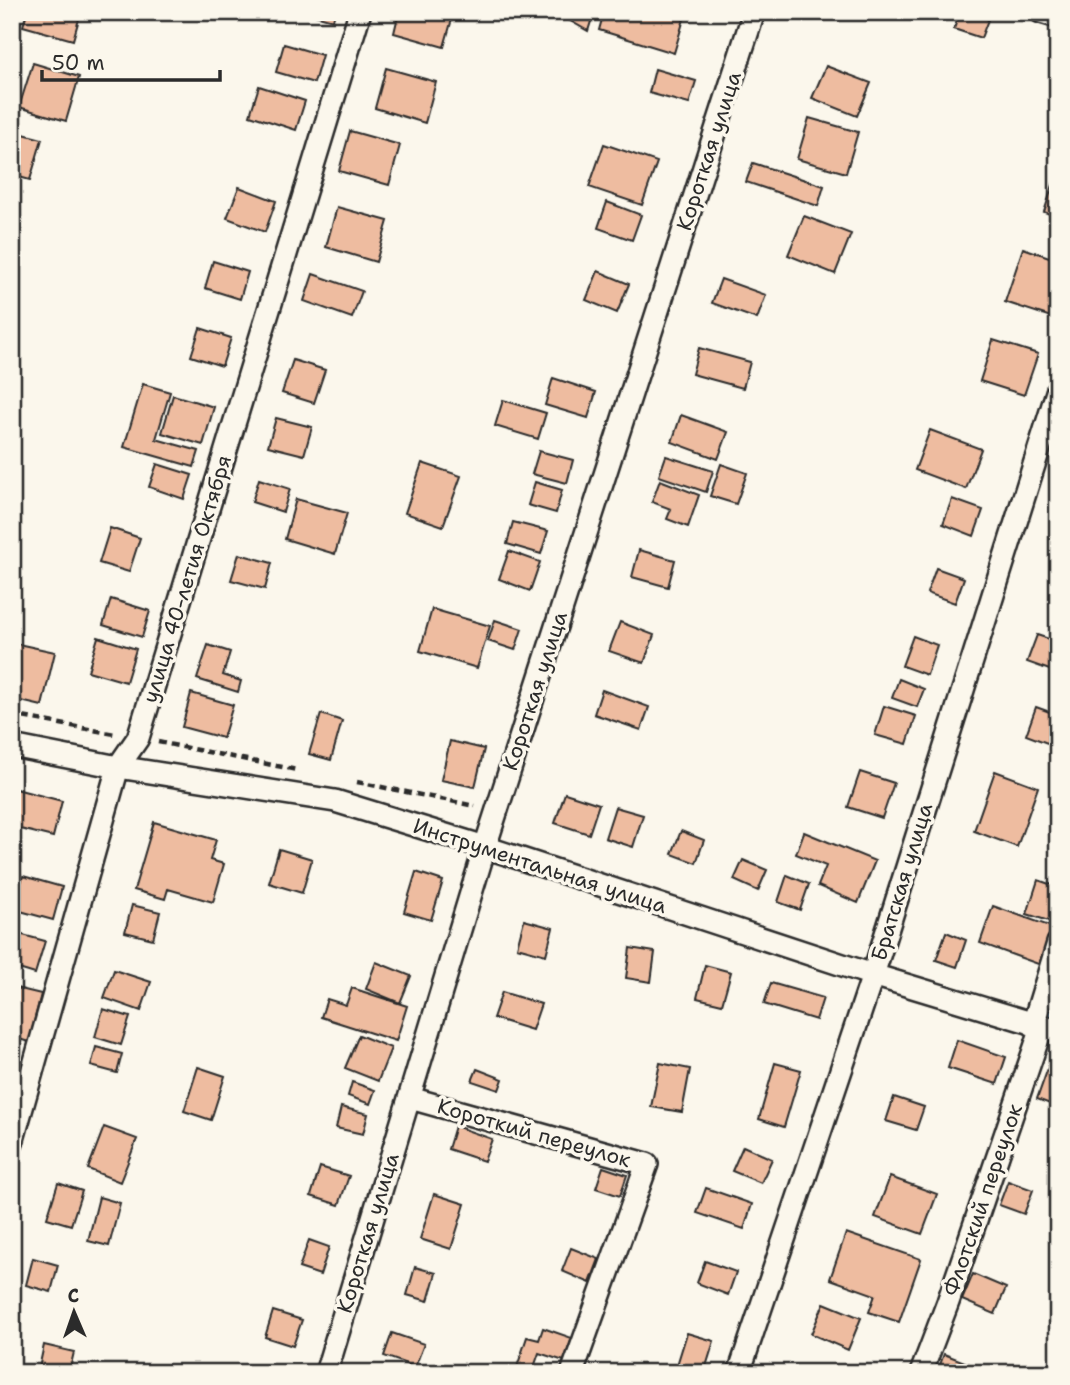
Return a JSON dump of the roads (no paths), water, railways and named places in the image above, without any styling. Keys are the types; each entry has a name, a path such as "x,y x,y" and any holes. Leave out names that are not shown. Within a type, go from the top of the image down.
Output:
{"street":[{"name":"улица 40-летия Октября","path":"12,1143 118,767 138,738 360,12"},
{"name":"Короткая улица","path":"326,1373 485,847 754,12"},
{"path":"1041,12 1058,18"},
{"name":"Братская улица","path":"739,1373 873,975 1058,389"},
{"name":"Инструментальная улица","path":"12,746 118,767 335,801 1044,1028"},
{"name":"Флотский переулок","path":"921,1373 1044,1028 1058,943"},
{"name":"Короткий переулок","path":"410,1098 647,1164 572,1373"}],"waterway":[{"path":"1042,1010 1058,1014"}]}
